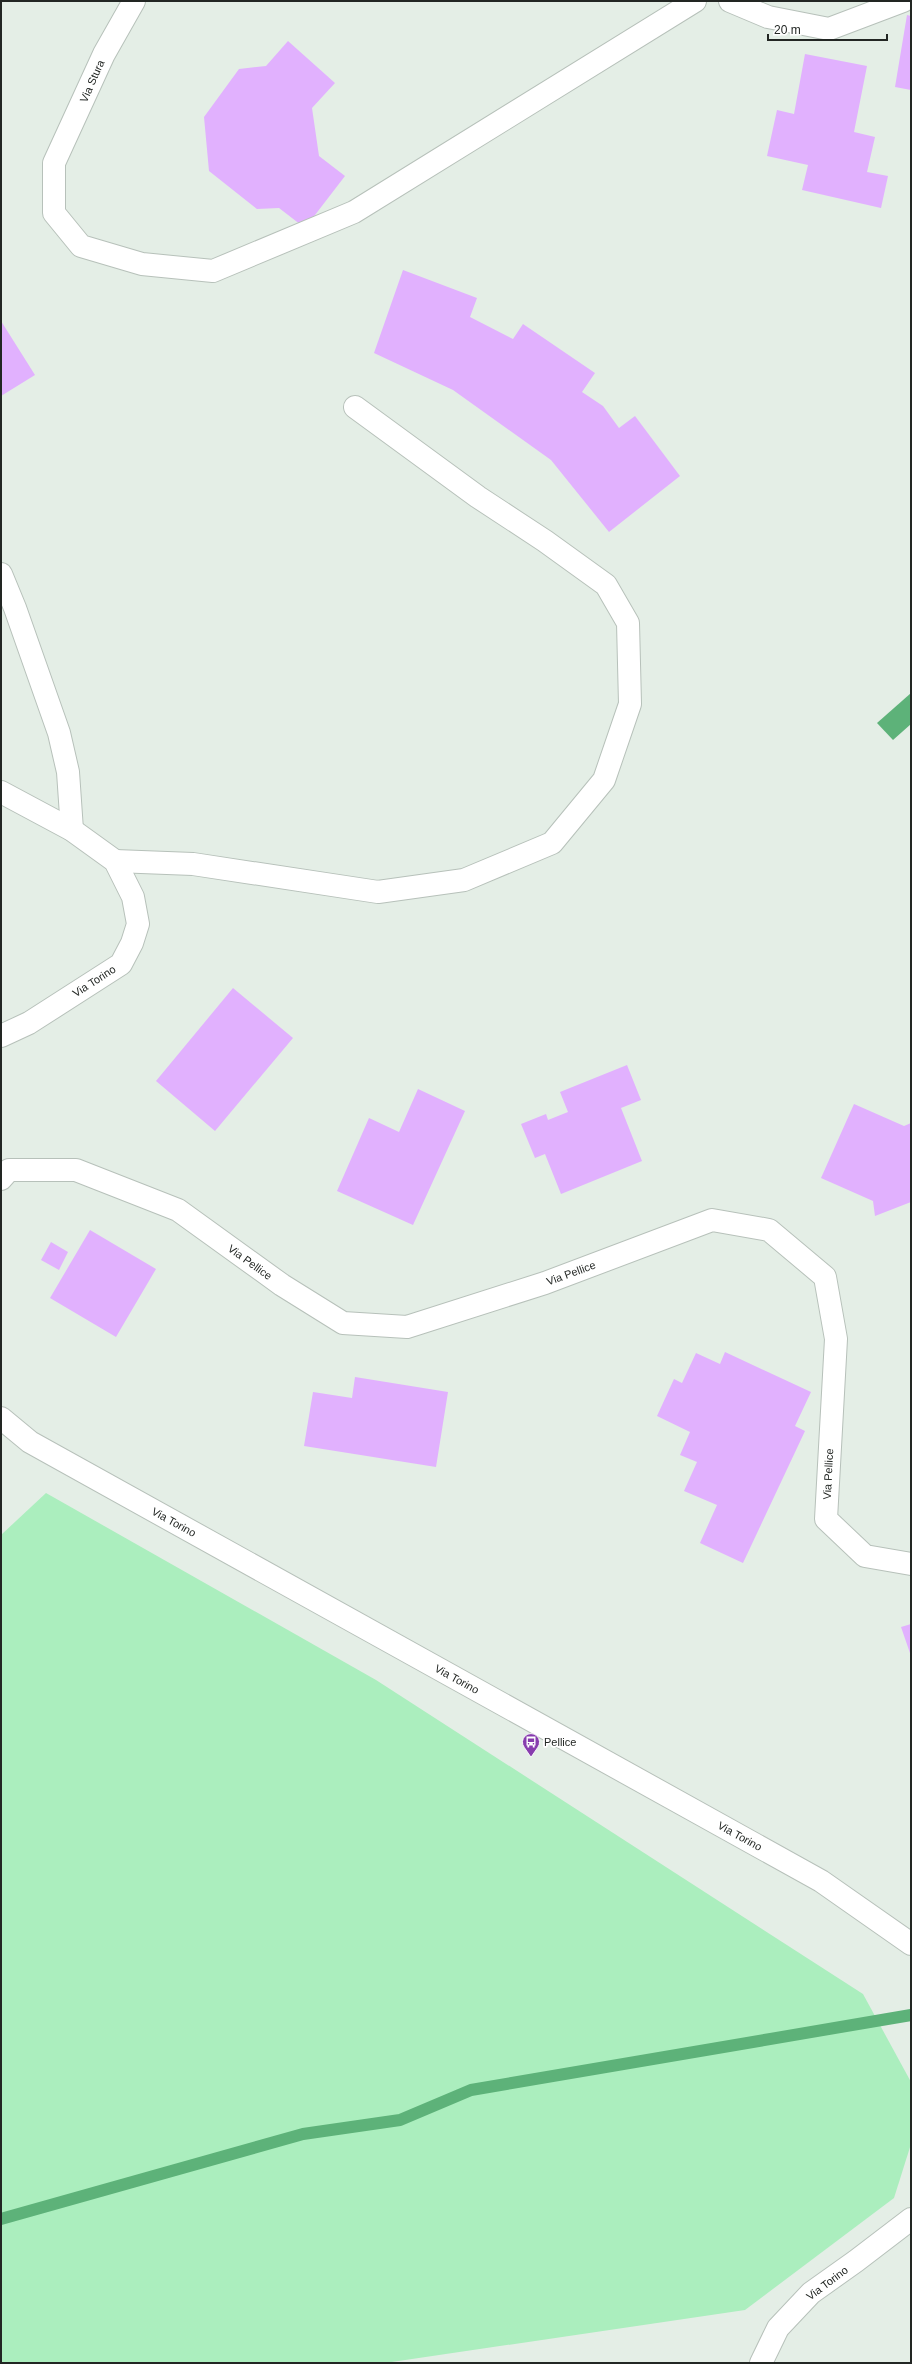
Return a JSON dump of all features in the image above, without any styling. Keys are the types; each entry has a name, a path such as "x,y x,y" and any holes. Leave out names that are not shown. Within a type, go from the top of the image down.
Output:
{"street":[{"name":"Via Stura","path":"134,1 104,54 54,163 54,212 81,246 142,264 213,271 354,212 695,1"},
{"path":"730,1 768,17 829,29 903,1"},
{"path":"115,861 193,864 378,892 464,880 552,843 604,780 630,704 628,623 606,585 545,541 478,497 355,407"},
{"path":"1,574 15,608 59,733 68,772 72,830"},
{"name":"Via Torino","path":"1,792 72,830 115,861 133,898 138,924 132,943 121,964 29,1023 1,1036"},
{"name":"Via Pellice","path":"1,1179 9,1170 76,1170 178,1210 282,1285 343,1323 407,1327 545,1283 712,1220 770,1230 825,1277 836,1339 826,1519 865,1556 911,1564"},
{"name":"Via Torino","path":"1,1418 30,1442 821,1881 911,1944"},
{"name":"Via Torino","path":"761,2363 778,2328 811,2293 856,2262 911,2218"}],"shaded area":[{"path":"911,693 911,724 893,740 877,723"},
{"path":"46,1493 376,1680 863,1994 911,2082 911,2144 894,2198 745,2310 385,2363 1,2363 1,1535"}],"building":[{"path":"907,15 911,16 911,90 895,87"},
{"path":"288,41 335,83 312,108 319,156 345,176 305,228 279,208 257,209 209,171 204,117 239,69 266,66"},
{"path":"805,54 867,66 854,132 875,137 867,172 888,176 881,208 802,190 808,165 767,156 777,110 794,114"},
{"path":"403,270 477,298 470,317 513,339 523,324 595,373 582,392 603,406 619,428 635,416 680,476 609,532 551,460 453,390 374,353"},
{"path":"1,321 35,375 1,396"},
{"path":"233,988 293,1038 215,1131 156,1081"},
{"path":"627,1065 641,1100 621,1108 642,1161 561,1194 545,1154 535,1158 521,1124 546,1114 548,1120 568,1112 560,1092"},
{"path":"418,1089 465,1111 413,1225 337,1191 369,1118 399,1132"},
{"path":"854,1104 904,1126 911,1123 911,1202 875,1216 873,1201 821,1178"},
{"path":"90,1230 156,1269 116,1337 50,1298"},
{"path":"51,1242 68,1252 59,1270 41,1260"},
{"path":"725,1352 811,1392 795,1426 805,1431 743,1563 700,1543 717,1505 684,1491 697,1462 680,1455 690,1432 657,1416 674,1379 682,1383 696,1353 720,1364"},
{"path":"355,1377 448,1392 436,1467 304,1446 313,1392 352,1398"},
{"path":"911,1624 911,1656 901,1627"}],"waterway":[{"path":"1,2219 303,2134 400,2120 471,2090 911,2015"}],"place":[{"name":"Pellice","path":"531,1757"}]}
